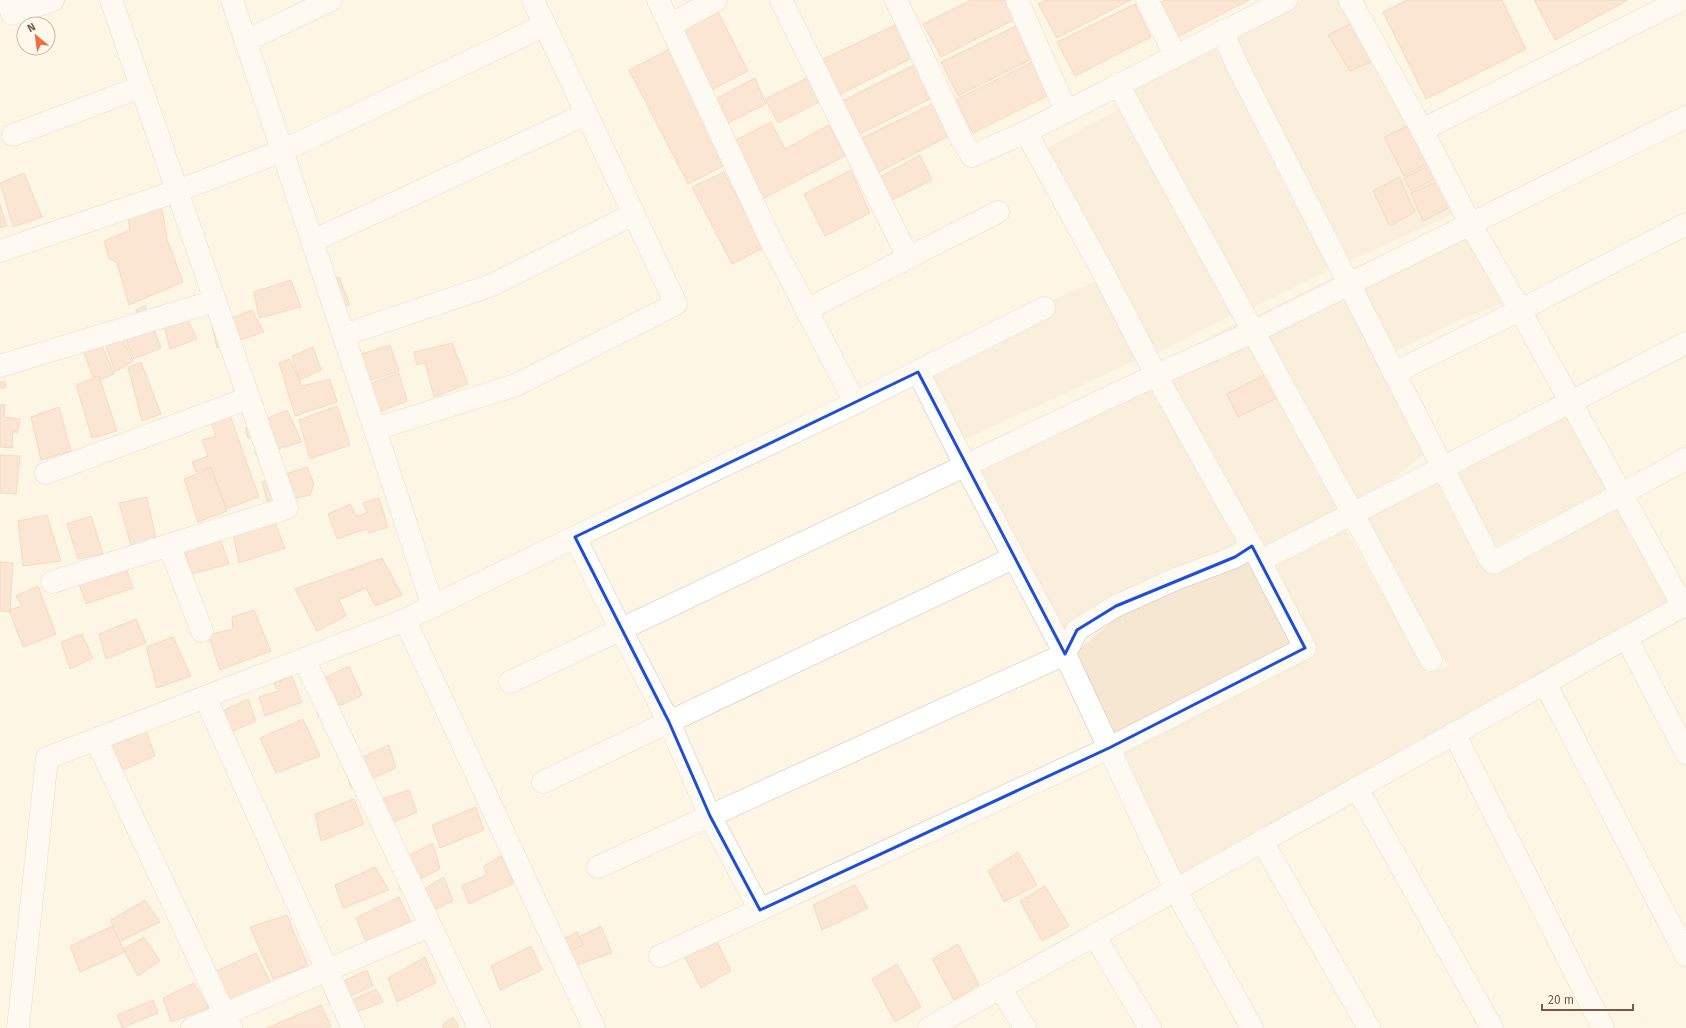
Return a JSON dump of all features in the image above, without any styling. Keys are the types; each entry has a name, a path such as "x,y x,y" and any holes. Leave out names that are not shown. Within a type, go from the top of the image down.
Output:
{"street":[{"path":"8,0 12,14 53,0"},
{"path":"52,582 287,508 111,0"},
{"path":"232,0 433,607"},
{"path":"245,41 330,0"},
{"path":"375,429 516,385 676,304 533,0"},
{"path":"658,0 770,241 855,403"},
{"path":"670,26 716,0"},
{"path":"781,0 908,257"},
{"path":"896,0 962,140 972,156 1026,132 1222,31 1274,2"},
{"path":"1017,0 1066,111"},
{"path":"1147,0 1175,55"},
{"path":"929,1028 1684,605 1471,225 1422,130 1350,0"},
{"path":"1422,130 1682,0"},
{"path":"0,251 177,191 282,151 545,25"},
{"path":"1222,31 1238,67 1347,284 1489,558 1493,563 1686,459"},
{"path":"1118,84 1431,660"},
{"path":"13,135 141,87"},
{"path":"313,241 586,114"},
{"path":"510,682 1156,375 1253,332 1686,117"},
{"path":"660,956 1109,748 1305,648 1256,554 1156,375 1103,272 1026,132"},
{"path":"806,310 998,212"},
{"path":"344,335 492,285 634,214"},
{"path":"1394,373 1686,224"},
{"path":"0,366 215,301"},
{"path":"18,1028 47,758 405,620 575,536 855,403 1044,308"},
{"path":"598,867 1065,654 1077,630 1116,606 1176,579 1236,557 1256,554 1353,514 1686,343"},
{"path":"918,372 1013,558 1065,654 1175,890 1252,1028"},
{"path":"46,473 249,398"},
{"path":"575,536 621,630 669,722 710,816 760,910"},
{"path":"169,545 202,631"},
{"path":"543,782 1013,558"},
{"path":"405,620 594,1028"},
{"path":"1626,637 1686,753"},
{"path":"304,659 430,926 480,1028"},
{"path":"1545,683 1686,955"},
{"path":"205,697 354,1028"},
{"path":"1454,733 1604,1028"},
{"path":"96,739 228,1021"},
{"path":"1357,788 1492,1028"},
{"path":"1262,841 1369,1028"},
{"path":"192,1028 228,1021 327,970 430,926"},
{"path":"1094,935 1150,1028"},
{"path":"1000,988 1025,1028"}],"highlighted area":[{"path":"918,372 1065,654 1077,630 1116,606 1235,557 1252,546 1305,648 1109,748 760,910 710,816 669,722 575,537"}],"shaded area":[{"path":"1301,0 1345,0 1462,210 1342,264 1230,34"},
{"path":"1219,37 1336,266 1247,310 1124,86"},
{"path":"1126,105 1238,312 1152,356 1041,152"},
{"path":"1464,218 1520,303 1498,305 1464,318 1389,354 1349,270"},
{"path":"1340,274 1432,448 1353,511 1254,317"},
{"path":"1098,280 1141,358 961,441 921,360"},
{"path":"1245,319 1350,513 1261,559 1158,364"},
{"path":"1148,371 1243,544 1064,646 980,474 973,451"},
{"path":"1572,406 1613,488 1526,530 1494,549 1621,499 1675,603 1177,880 1121,753 1317,651 1271,564 1344,526 1427,673 1449,667 1357,515"},
{"path":"1246,560 1293,644 1111,738 1074,653 1119,616"}],"building":[{"path":"971,0 1007,0 1016,19 941,57 923,24"},
{"path":"1046,0 1131,0 1057,38 1038,4"},
{"path":"1165,0 1249,0 1177,37 1159,3"},
{"path":"1407,0 1502,0 1526,49 1426,99 1383,12"},
{"path":"1534,0 1628,0 1555,40"},
{"path":"1135,4 1151,37 1075,76 1057,42"},
{"path":"716,8 748,71 709,91 677,28"},
{"path":"1358,20 1381,58 1350,71 1328,35"},
{"path":"895,25 912,58 835,97 817,62"},
{"path":"1018,25 1034,58 958,96 941,62"},
{"path":"672,48 727,164 688,184 629,70"},
{"path":"1034,61 1049,95 973,133 955,100"},
{"path":"916,64 932,98 856,136 838,103"},
{"path":"809,77 819,102 778,123 765,99"},
{"path":"755,78 766,104 724,125 712,101"},
{"path":"936,102 951,135 875,174 858,140"},
{"path":"771,122 785,149 829,125 845,156 762,199 732,142"},
{"path":"1412,124 1430,162 1404,176 1384,137"},
{"path":"920,155 932,180 890,201 878,178"},
{"path":"1431,164 1439,177 1411,191 1404,178"},
{"path":"851,170 870,213 825,236 804,194"},
{"path":"724,172 764,248 732,264 692,187"},
{"path":"24,173 42,217 13,227 0,183"},
{"path":"1399,177 1415,212 1390,226 1373,191"},
{"path":"1440,180 1454,205 1423,221 1411,193"},
{"path":"161,202 167,239 183,282 129,305 117,263 109,259 104,241 130,230 127,212"},
{"path":"0,204 7,226 0,228"},
{"path":"339,277 350,305 325,310 317,285"},
{"path":"291,280 301,307 259,318 254,292"},
{"path":"145,305 161,348 134,359 124,336 143,328 136,310"},
{"path":"160,309 188,320 197,339 170,349"},
{"path":"252,310 264,332 217,348 212,326"},
{"path":"100,329 123,339 133,361 115,372"},
{"path":"96,332 114,374 95,382 79,340"},
{"path":"452,343 468,384 434,397 425,363 417,365 414,352"},
{"path":"390,345 399,371 353,386 345,359"},
{"path":"313,347 321,370 300,380 292,356"},
{"path":"290,359 302,386 330,379 337,402 295,416 279,363"},
{"path":"141,362 161,414 142,421 128,367"},
{"path":"399,373 407,401 364,418 356,389"},
{"path":"1268,373 1281,396 1238,417 1227,394"},
{"path":"99,376 117,431 92,438 76,385"},
{"path":"0,382 6,382 5,388 0,387"},
{"path":"0,405 5,405 4,417 20,419 18,432 13,432 12,448 0,447"},
{"path":"337,406 350,445 310,459 299,420"},
{"path":"59,407 71,451 41,460 31,417"},
{"path":"228,410 259,497 226,509 211,467 196,472 192,462 208,456 202,440 216,436 209,417"},
{"path":"287,410 302,442 256,455 254,438 248,438 245,428"},
{"path":"0,455 20,456 16,494 0,493"},
{"path":"307,467 314,484 310,495 268,504 262,482"},
{"path":"211,468 227,511 198,522 184,479"},
{"path":"147,497 156,539 132,549 119,503"},
{"path":"379,498 388,527 369,533 367,529 337,539 328,514 350,504 356,516 367,513 363,503"},
{"path":"47,515 61,561 23,566 18,521"},
{"path":"91,516 103,554 78,559 67,524"},
{"path":"274,520 285,548 239,563 233,533"},
{"path":"219,536 229,564 191,574 184,548"},
{"path":"382,558 402,595 375,606 366,588 339,600 346,616 317,631 295,589"},
{"path":"0,562 13,563 10,612 0,611"},
{"path":"125,565 133,588 86,604 78,581"},
{"path":"38,586 56,634 23,647 9,610 22,606 16,596"},
{"path":"254,610 271,651 220,670 208,635 233,629 232,617"},
{"path":"136,619 146,643 106,659 99,634"},
{"path":"82,634 93,658 70,669 61,642"},
{"path":"173,637 191,676 157,688 146,647"},
{"path":"349,666 362,695 318,716 308,686"},
{"path":"292,676 302,702 265,716 259,697 278,691 274,683"},
{"path":"248,699 256,721 215,739 209,717"},
{"path":"303,719 320,756 276,773 260,738"},
{"path":"146,731 155,756 109,776 100,750"},
{"path":"389,745 396,768 351,788 345,765"},
{"path":"409,790 417,812 373,831 365,804"},
{"path":"354,799 364,824 321,841 315,814"},
{"path":"476,807 484,830 440,848 432,825"},
{"path":"433,843 440,869 400,889 393,864"},
{"path":"1018,852 1037,885 1004,902 988,871"},
{"path":"501,856 514,883 469,904 462,886 486,875 484,866"},
{"path":"375,867 389,890 343,908 335,885"},
{"path":"444,877 453,901 418,918 409,898"},
{"path":"855,885 868,908 822,930 813,905"},
{"path":"1045,886 1069,926 1042,941 1020,901"},
{"path":"399,897 413,926 368,947 356,918"},
{"path":"145,900 160,922 117,943 111,920"},
{"path":"287,915 308,966 273,979 250,927"},
{"path":"112,926 125,952 80,972 70,946"},
{"path":"601,926 612,953 561,970 559,946"},
{"path":"577,932 583,945 555,956 551,945"},
{"path":"714,935 731,971 701,988 678,944"},
{"path":"144,937 160,961 138,976 123,949"},
{"path":"958,944 979,985 954,1000 932,959"},
{"path":"531,946 542,970 500,990 491,966"},
{"path":"256,953 272,985 232,1005 212,973"},
{"path":"425,957 436,983 397,1002 388,978"},
{"path":"897,964 921,1007 895,1022 872,979"},
{"path":"367,970 373,986 330,1005 324,990"},
{"path":"194,983 209,1008 171,1022 163,998"},
{"path":"376,989 383,1002 341,1018 336,1007"},
{"path":"153,1000 158,1013 122,1028 117,1015"},
{"path":"321,1005 331,1026 326,1028 267,1028"},
{"path":"453,1017 459,1026 457,1028 443,1028 443,1024"}]}
